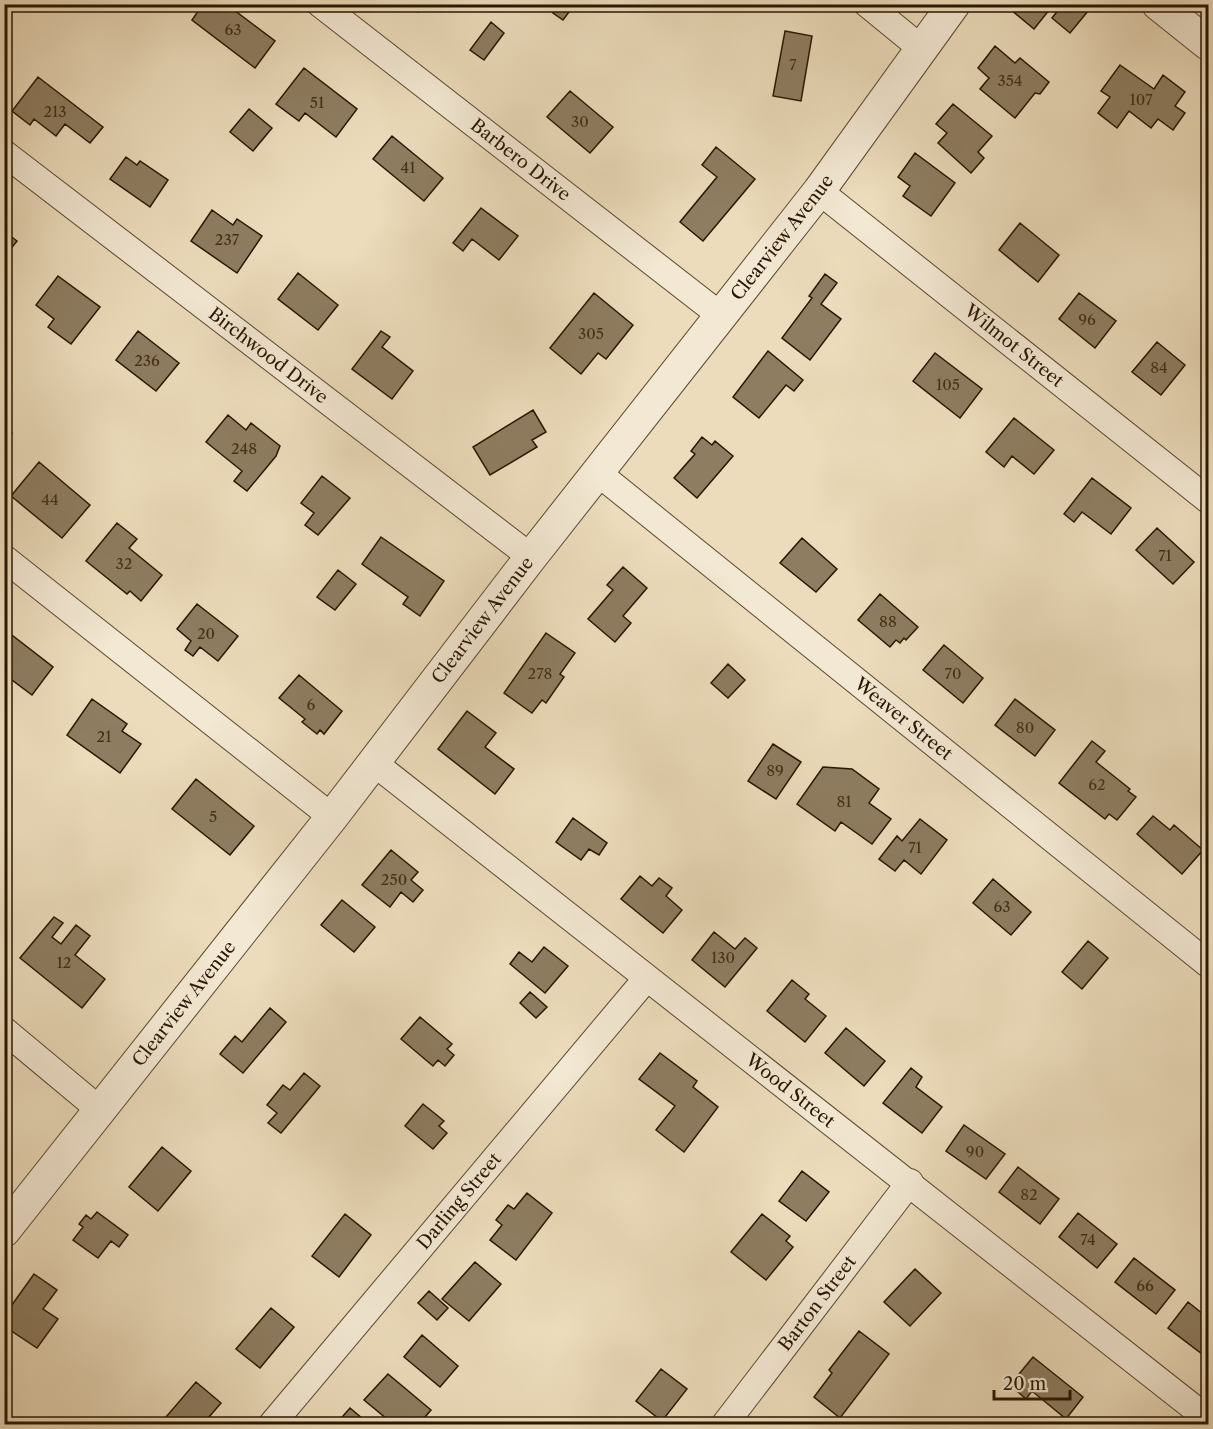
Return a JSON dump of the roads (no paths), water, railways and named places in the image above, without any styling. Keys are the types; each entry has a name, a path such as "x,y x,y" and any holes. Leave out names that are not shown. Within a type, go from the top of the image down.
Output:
{"street":[{"name":"Barbero Drive","path":"320,4 720,315"},
{"path":"867,4 922,49"},
{"name":"Clearview Avenue","path":"4,1231 332,817 720,315 819,191 954,4"},
{"path":"1158,4 1209,44"},
{"name":"Birchwood Drive","path":"4,153 531,558"},
{"name":"Wilmot Street","path":"819,191 1209,500"},
{"name":"Weaver Street","path":"598,473 1209,964"},
{"path":"4,558 332,817"},
{"name":"Wood Street","path":"374,762 646,979 910,1182 1209,1419"},
{"name":"Darling Street","path":"272,1425 646,979"},
{"path":"4,1030 100,1110"},
{"name":"Barton Street","path":"725,1425 910,1182"}]}
